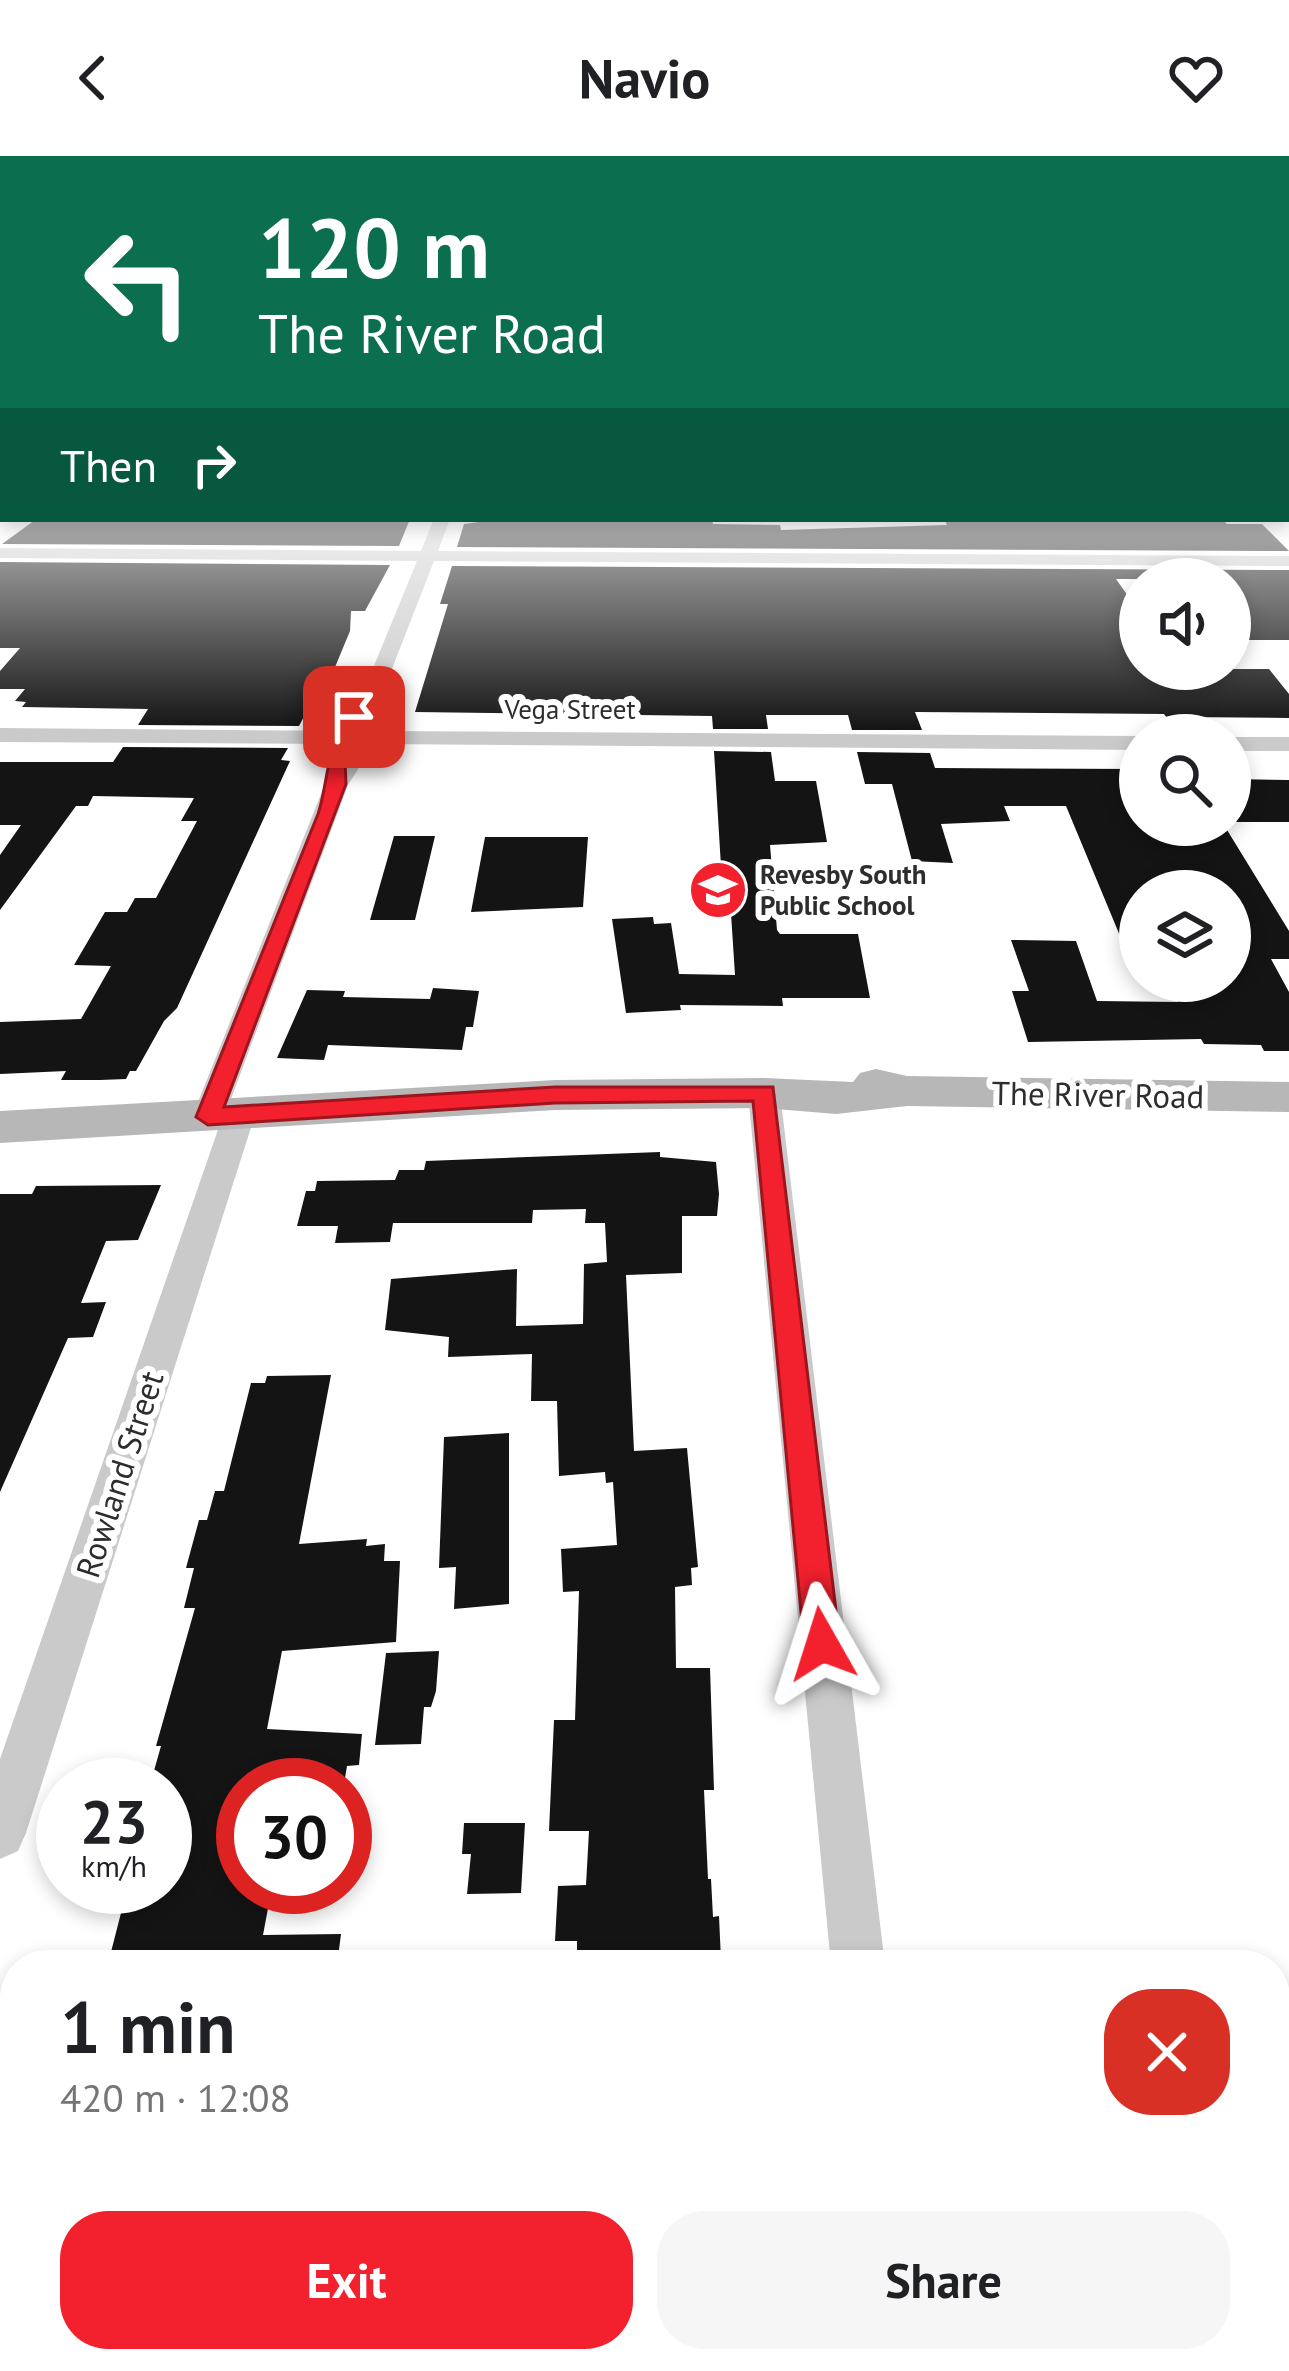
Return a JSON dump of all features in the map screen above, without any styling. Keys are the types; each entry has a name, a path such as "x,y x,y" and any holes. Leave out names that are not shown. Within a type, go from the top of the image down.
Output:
{"main road":[{"name":"The River Road","path":"0,1126 555,1095 764,1093 797,1099 868,1099 907,1091 1289,1096"}],"street":[{"path":"355,737 373,718 369,702 440,523"},
{"path":"0,553 1289,561"},
{"name":"Vega Street","path":"0,735 1119,743"},
{"name":"Rowland Street","path":"0,1833 224,1116 337,784 356,760 355,737"},
{"path":"1251,744 1289,744"},
{"path":"764,1093 856,1950"}],"building":[{"path":"30,523 408,523 399,546 2,544"},
{"path":"713,523 780,525 781,530 946,523 1262,524 1289,551 457,547 464,524"},
{"path":"0,562 390,565 365,611 351,611 350,631 333,672 318,704 311,703 299,726 138,725 148,709 22,707 26,702 15,701 25,689 0,689 0,671 20,648 0,648"},
{"path":"452,566 1119,569 1119,690 1251,690 1251,669 1269,669 1289,694 1289,718 915,712 922,730 852,730 848,715 766,715 768,729 713,729 712,716 415,712 448,604 440,604"},
{"path":"1251,570 1289,570 1289,640 1251,640"},
{"path":"123,747 288,748 281,760 290,761 177,1008 164,1021 136,1071 130,1071 126,1079 100,1080 61,1080 66,1071 0,1074 0,1022 81,1019 111,966 74,965 105,912 127,912 135,898 156,898 197,821 181,821 194,798 93,796 88,806 76,806 0,910 0,855 21,825 0,825 0,762 113,762"},
{"path":"714,751 771,752 775,781 816,781 827,842 770,845 777,930 780,934 858,934 870,998 782,998 783,1006 680,1005 681,1010 626,1013 612,919 653,917 654,924 671,923 679,974 735,975 729,883 722,883"},
{"path":"857,752 930,753 935,768 1119,769 1119,846 1237,846 1289,931 1289,959 1271,959 1289,992 1289,1051 1264,1051 1261,1045 1204,1044 1201,1039 1028,1042 1012,991 1029,991 1011,940 1076,941 1097,1001 1251,1002 1251,870 1119,870 1119,933 1066,806 1004,806 1010,821 941,824 953,863 912,861 892,784 865,784"},
{"path":"1251,779 1289,780 1289,822 1251,822"},
{"path":"394,836 435,836 415,920 370,920"},
{"path":"485,837 588,837 583,907 471,912"},
{"path":"433,988 479,991 473,1027 466,1027 462,1050 328,1045 324,1060 277,1058 307,990 345,991 343,997 430,999"},
{"path":"660,1152 660,1157 716,1162 717,1216 682,1216 682,1273 626,1275 634,1451 687,1448 698,1567 691,1568 692,1585 675,1587 676,1668 710,1668 714,1790 704,1790 708,1879 713,1917 719,1916 721,1950 577,1950 577,1941 555,1941 558,1886 586,1885 589,1831 549,1831 554,1720 575,1720 579,1591 563,1592 561,1549 617,1545 613,1482 606,1483 605,1472 559,1476 557,1401 531,1401 532,1354 448,1357 449,1337 385,1330 391,1279 517,1269 516,1326 583,1324 584,1264 607,1262 605,1223 585,1223 586,1209 533,1210 532,1223 393,1223 390,1242 335,1243 338,1226 297,1226 306,1191 315,1191 317,1181 395,1180 399,1170 424,1170 426,1161"},
{"path":"161,1185 138,1240 106,1241 81,1303 106,1302 93,1337 68,1338 0,1492 0,1194 32,1194 36,1186"},
{"path":"331,1375 299,1544 367,1539 366,1546 385,1544 384,1561 400,1561 396,1642 282,1651 267,1729 362,1734 360,1758 216,1758 216,1914 267,1914 263,1935 341,1934 339,1950 112,1950 121,1914 192,1914 192,1758 158,1758 161,1746 156,1746 195,1608 184,1608 194,1568 186,1568 199,1520 207,1520 215,1491 224,1491 251,1383 265,1383 267,1376"},
{"path":"509,1433 509,1604 454,1609 456,1567 439,1568 444,1437"},
{"path":"439,1651 436,1691 431,1707 424,1707 421,1744 375,1745 386,1653"},
{"path":"464,1823 525,1823 521,1893 467,1894 471,1854 462,1854"}],"place":[{"name":"Revesby South Public School","path":"718,890"}],"route":[{"path":"354,717 337,760 337,784 327,814 208,1117 555,1095 764,1093 822,1644"}]}
